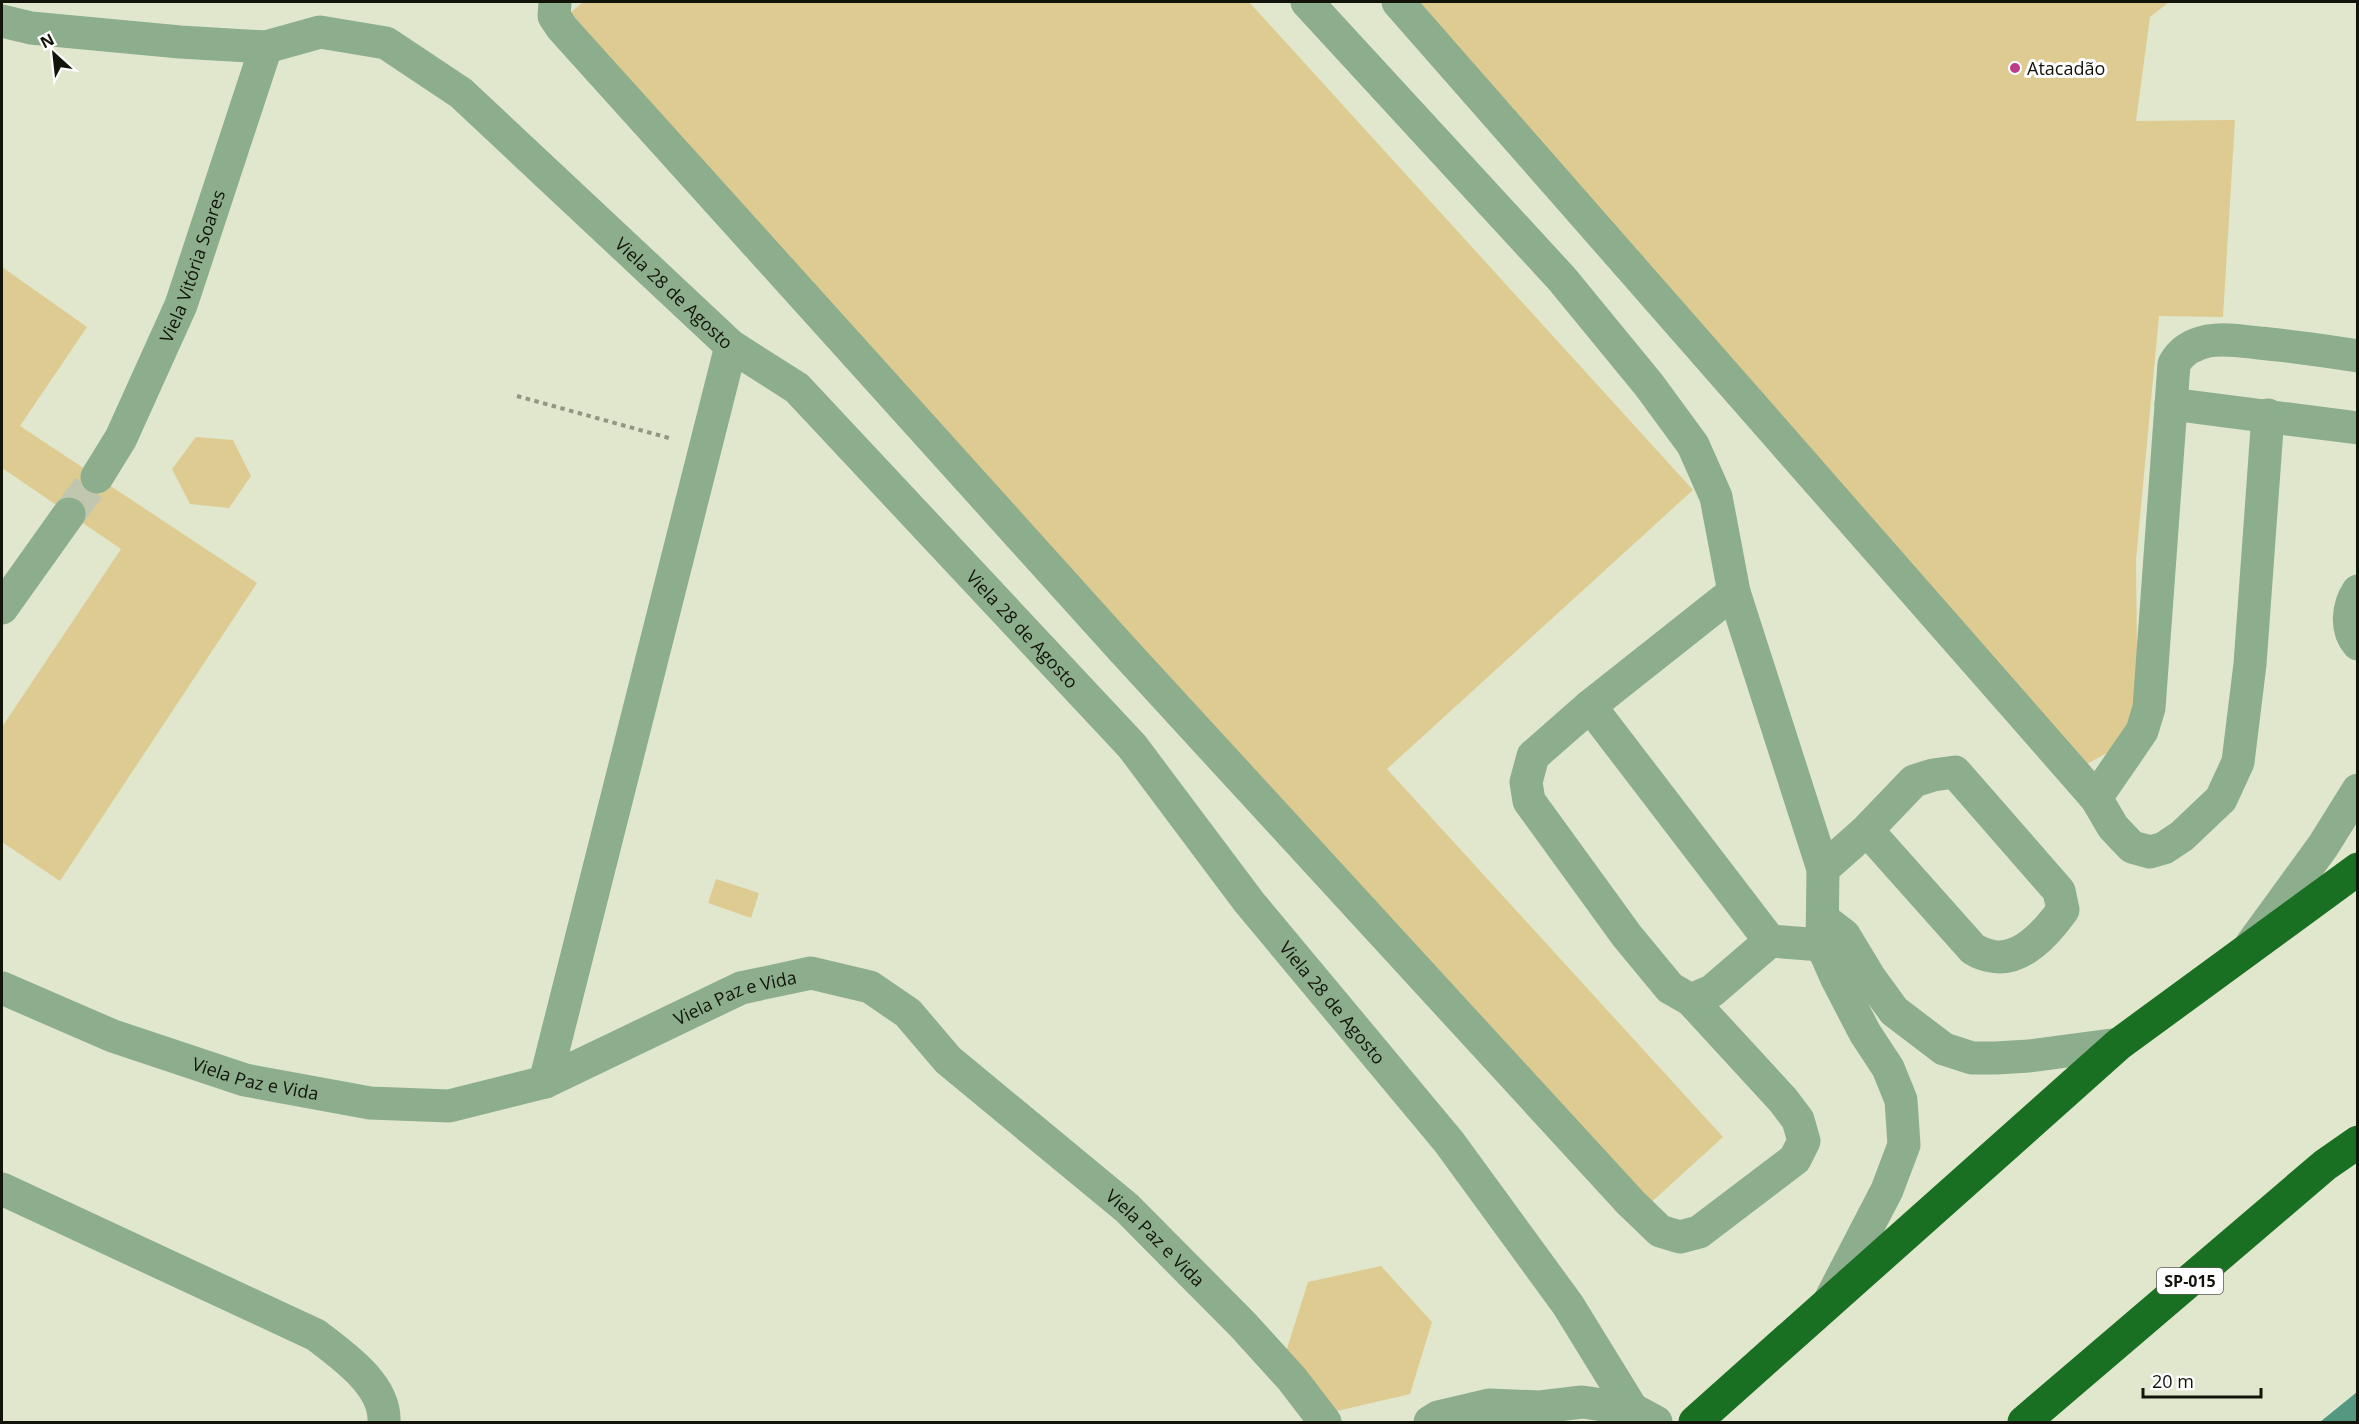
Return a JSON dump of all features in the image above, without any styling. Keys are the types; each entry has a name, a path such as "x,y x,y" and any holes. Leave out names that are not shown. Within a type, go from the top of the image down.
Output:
{"highway":[{"path":"1695,1422 2119,1044 2358,869"},
{"name":"SP-015","path":"2024,1422 2325,1166 2358,1142"}],"street":[{"path":"555,2 554,16 562,28 1124,651 1631,1203 1660,1231 1680,1237 1699,1232 1795,1159 1804,1141 1798,1120 1783,1100 1691,1000 1670,988 1627,936 1529,801 1526,782 1533,756 1590,706 1734,592"},
{"path":"1307,2 1562,279 1674,417 1693,445 1716,497 1734,592 1823,869 1836,979 1865,1033 1888,1068 1900,1101 1904,1144 1887,1190 1828,1304"},
{"path":"1398,2 2097,798 2113,827 2132,847 2150,852 2164,848 2182,836 2221,799 2238,762 2250,664 2268,415"},
{"name":"Viela 28 de Agosto","path":"2,21 31,28 180,42 266,47 320,32 386,43 461,93 731,346 797,388 1132,746 1249,902 1449,1142 1568,1305 1644,1416"},
{"name":"Viela Vitória Soares","path":"97,477 121,438 181,305 266,47"},
{"path":"2097,798 2142,731 2149,708 2174,364 2178,356 2188,348 2206,342 2226,340 2283,345 2358,356"},
{"path":"545,1082 731,346"},
{"path":"2171,404 2358,428"},
{"path":"2,608 69,514"},
{"path":"2358,591 2349,615 2350,628 2358,644"},
{"path":"1590,706 1770,941"},
{"path":"1823,869 1867,830 1914,781 1933,774 1955,772 2059,891 2063,910 2050,928 2016,955 1991,957 1973,949 1867,830"},
{"path":"2250,947 2323,846 2358,790"},
{"path":"1691,1000 1712,991 1770,941 1829,933"},
{"path":"1829,933 1870,978 1894,1011 1944,1049 1972,1058 1996,1058 2119,1044"},
{"name":"Viela Paz e Vida","path":"2,988 113,1036 245,1080 370,1103 448,1106 545,1082 741,988 811,973 870,987 908,1013 948,1060 1127,1208 1244,1324 1292,1379 1325,1422"},
{"path":"2,1189 316,1335 361,1370 384,1410 384,1422"},
{"path":"1430,1422 1438,1417 1489,1406 1540,1407 1582,1402 1644,1416"}],"path":[{"path":"517,396 705,448"}],"shaded area":[{"path":"2357,1392 2357,1422 2320,1422"}],"building":[{"path":"583,2 1249,2 1693,490 1387,769 1723,1137 1645,1208 560,22"},
{"path":"1416,2 2169,2 2150,17 2136,121 2235,120 2223,317 2159,316 2136,560 2137,652 2134,703 2124,744 2083,766"},
{"path":"2,267 87,327 20,426 257,583 60,881 2,842 2,727 121,549 2,468"},
{"path":"196,437 233,440 251,476 229,508 190,504 172,469"},
{"path":"716,879 759,893 751,918 708,903"},
{"path":"1381,1266 1432,1322 1410,1394 1337,1411 1285,1355 1308,1282"}],"tunnel":[{"path":"69,514 97,477"}],"place":[{"name":"Atacadão","path":"2015,68"}]}
